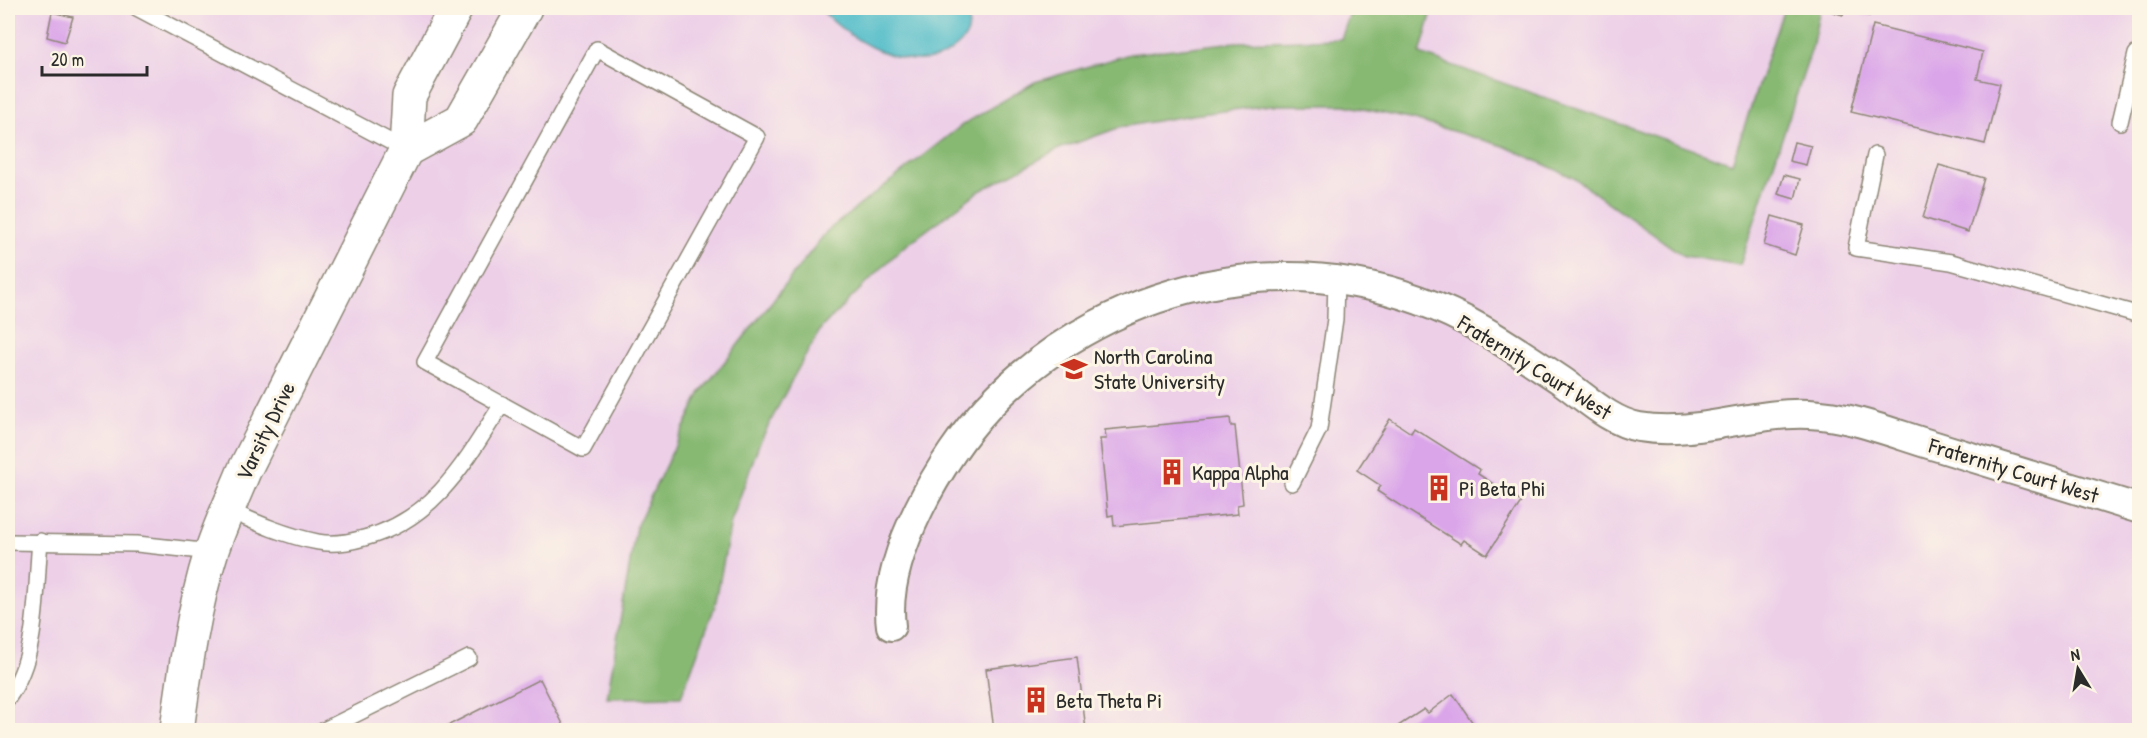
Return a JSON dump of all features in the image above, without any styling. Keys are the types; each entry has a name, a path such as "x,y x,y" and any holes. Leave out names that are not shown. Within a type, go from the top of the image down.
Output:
{"street":[{"name":"Varsity Drive","path":"177,730 196,609 211,552 244,471 406,150 409,96 456,8"},
{"path":"406,150 460,120 525,8"},
{"name":"Fraternity Court West","path":"891,626 888,605 897,569 913,522 930,487 978,417 1008,386 1047,354 1091,326 1140,302 1190,288 1256,278 1336,279 1381,288 1423,301 1467,321 1517,350 1624,423 1639,427 1665,429 1779,414 1843,418 2139,508"}],"lane":[{"path":"137,8 406,150"},
{"path":"597,49 757,137 583,449 502,404 425,362 597,49"},
{"path":"2120,122 2136,54 2139,50"},
{"path":"1875,155 1856,248 1951,262 2139,315"},
{"path":"1292,483 1319,429 1335,319 1336,279"},
{"path":"228,510 276,531 321,543 350,542 375,535 406,522 432,501 464,465 502,404"},
{"path":"8,698 18,683 30,651 40,541"},
{"path":"8,542 137,544 211,552"},
{"path":"324,730 469,658"}],"shaded area":[{"name":"North Carolina State University","path":"8,8 2139,8 2139,730 8,730"}],"green space":[{"path":"1352,8 1433,8 1420,54 1732,163 1784,8 1820,8 1812,48 1740,265 1684,256 1572,177 1504,146 1414,120 1345,105 1271,105 1121,127 1059,149 978,192 900,250 822,327 759,444 731,522 715,606 681,697 607,698 636,527 701,392 827,231 962,125 1035,82 1130,54 1236,42 1341,39"}],"water":[{"path":"820,8 969,8 969,28 962,42 951,51 935,58 918,60 899,57 863,42 846,32"}],"building":[{"path":"1831,8 1871,8 1869,16 1845,9 1843,15 1830,11"},
{"path":"52,12 73,17 65,42 47,37"},
{"path":"1873,25 1983,52 1977,79 2000,84 1985,144 1851,112"},
{"path":"1794,142 1811,146 1806,165 1789,161"},
{"path":"1939,165 1984,178 1968,232 1923,218"},
{"path":"1784,175 1800,179 1795,199 1778,194"},
{"path":"1772,216 1804,225 1795,255 1764,245"},
{"name":"Kappa Alpha","path":"1230,418 1231,426 1235,426 1243,504 1237,505 1238,514 1114,526 1113,515 1108,516 1100,439 1106,439 1105,430"},
{"name":"Pi Beta Phi","path":"1390,419 1411,433 1414,428 1480,470 1478,474 1521,502 1487,555 1464,540 1461,544 1377,491 1381,486 1357,470"},
{"name":"Beta Theta Pi","path":"1077,657 1086,730 994,730 986,669"},
{"path":"540,679 566,730 439,730"},
{"path":"1453,694 1475,726 1469,730 1392,730 1424,709 1428,713"}],"place":[{"name":"North Carolina State University","path":"1074,369"},
{"name":"Kappa Alpha","path":"1172,472"},
{"name":"Pi Beta Phi","path":"1439,488"},
{"name":"Beta Theta Pi","path":"1036,700"}]}
